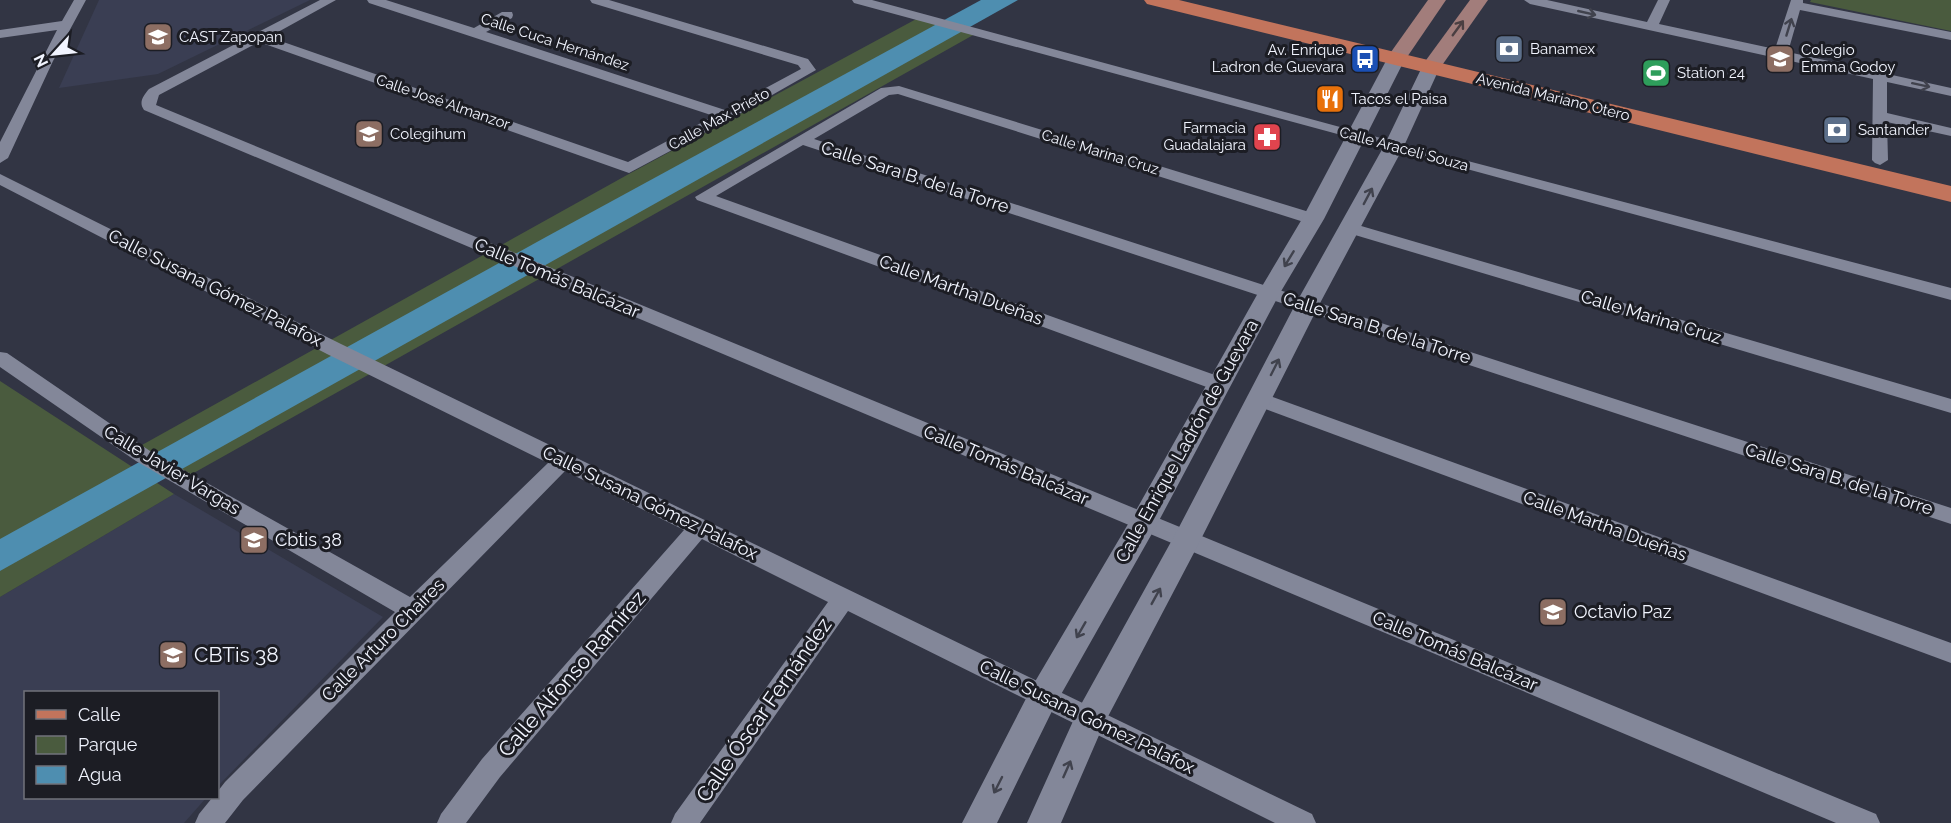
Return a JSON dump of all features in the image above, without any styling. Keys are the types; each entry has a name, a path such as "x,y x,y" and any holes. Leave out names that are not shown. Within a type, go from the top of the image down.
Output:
{"main road":[{"name":"Avenida Mariano Otero","path":"1154,0 1951,177"},
{"name":"Avenida Mariano Otero","path":"1210,0 1400,53"},
{"path":"1400,53 1437,0"},
{"path":"1435,61 1479,0"},
{"name":"Avenida Mariano Otero","path":"1435,61 1951,194"}],"street":[{"path":"0,158 46,61 80,0"},
{"path":"257,37 330,0"},
{"name":"Calle Cuca Hernández","path":"373,0 727,115"},
{"name":"Calle Max Prieto","path":"596,0 803,62 809,70 629,168"},
{"name":"Calle Araceli Souza","path":"858,0 1394,147 1951,294"},
{"path":"1530,0 1951,92"},
{"path":"1651,27 1664,0"},
{"path":"1780,55 1796,2 1951,36"},
{"path":"475,33 507,15"},
{"path":"0,34 68,24"},
{"name":"Calle Tomás Balcázar","path":"257,37 154,92 148,103 149,107 1863,822"},
{"name":"Calle José Almanzor","path":"257,37 629,168"},
{"name":"Calle Enrique Ladrón de Guevara","path":"979,823 1044,695 1144,522 1269,293 1313,219 1400,53"},
{"path":"1044,823 1090,718 1187,539 1307,305 1394,147 1435,61"},
{"path":"1880,76 1880,160"},
{"name":"Calle Marina Cruz","path":"802,140 886,92 899,90 1313,219"},
{"path":"1880,116 1951,132"},
{"path":"0,123 19,120"},
{"name":"Calle Martha Dueñas","path":"802,140 703,196 1219,384"},
{"name":"Calle Sara B. de la Torre","path":"802,140 1951,516"},
{"name":"Calle Susana Gómez Palafox","path":"0,178 369,366 1303,823"},
{"name":"Calle Marina Cruz","path":"1351,228 1951,406"},
{"name":"Calle Javier Vargas","path":"0,358 143,456 412,610"},
{"name":"Calle Martha Dueñas","path":"1259,399 1951,652"},
{"name":"Calle Arturo Chaires","path":"208,823 234,791 563,461"},
{"name":"Calle Alfonso Ramírez","path":"450,823 491,768 699,527"},
{"name":"Calle Óscar Fernández","path":"684,823 844,598"}],"shaded area":[{"name":"CAST Zapopan","path":"99,0 310,0 158,74 59,88"},
{"name":"CBTis 38","path":"174,494 383,617 219,785 219,691 24,691 24,799 205,799 184,823 0,823 0,597"}],"green space":[{"path":"1811,0 1951,0 1951,31 1810,2"},
{"path":"920,17 975,34 183,479 133,450 627,175"},
{"path":"0,381 174,494 0,597"}],"water":[{"path":"981,0 1018,0 0,571 0,539"}],"place":[{"name":"CAST Zapopan","path":"158,37"},
{"name":"Banamex","path":"1509,49"},
{"name":"Av. Enrique Ladron de Guevara","path":"1365,59"},
{"name":"Colegio Emma Godoy","path":"1780,59"},
{"name":"Station 24","path":"1656,73"},
{"name":"Tacos el Paisa","path":"1330,99"},
{"name":"Santander","path":"1837,130"},
{"name":"Colegihum","path":"369,134"},
{"name":"Farmacia Guadalajara","path":"1267,137"},
{"name":"Cbtis 38","path":"254,540"},
{"name":"Octavio Paz","path":"1553,612"},
{"name":"CBTis 38","path":"173,655"}]}
